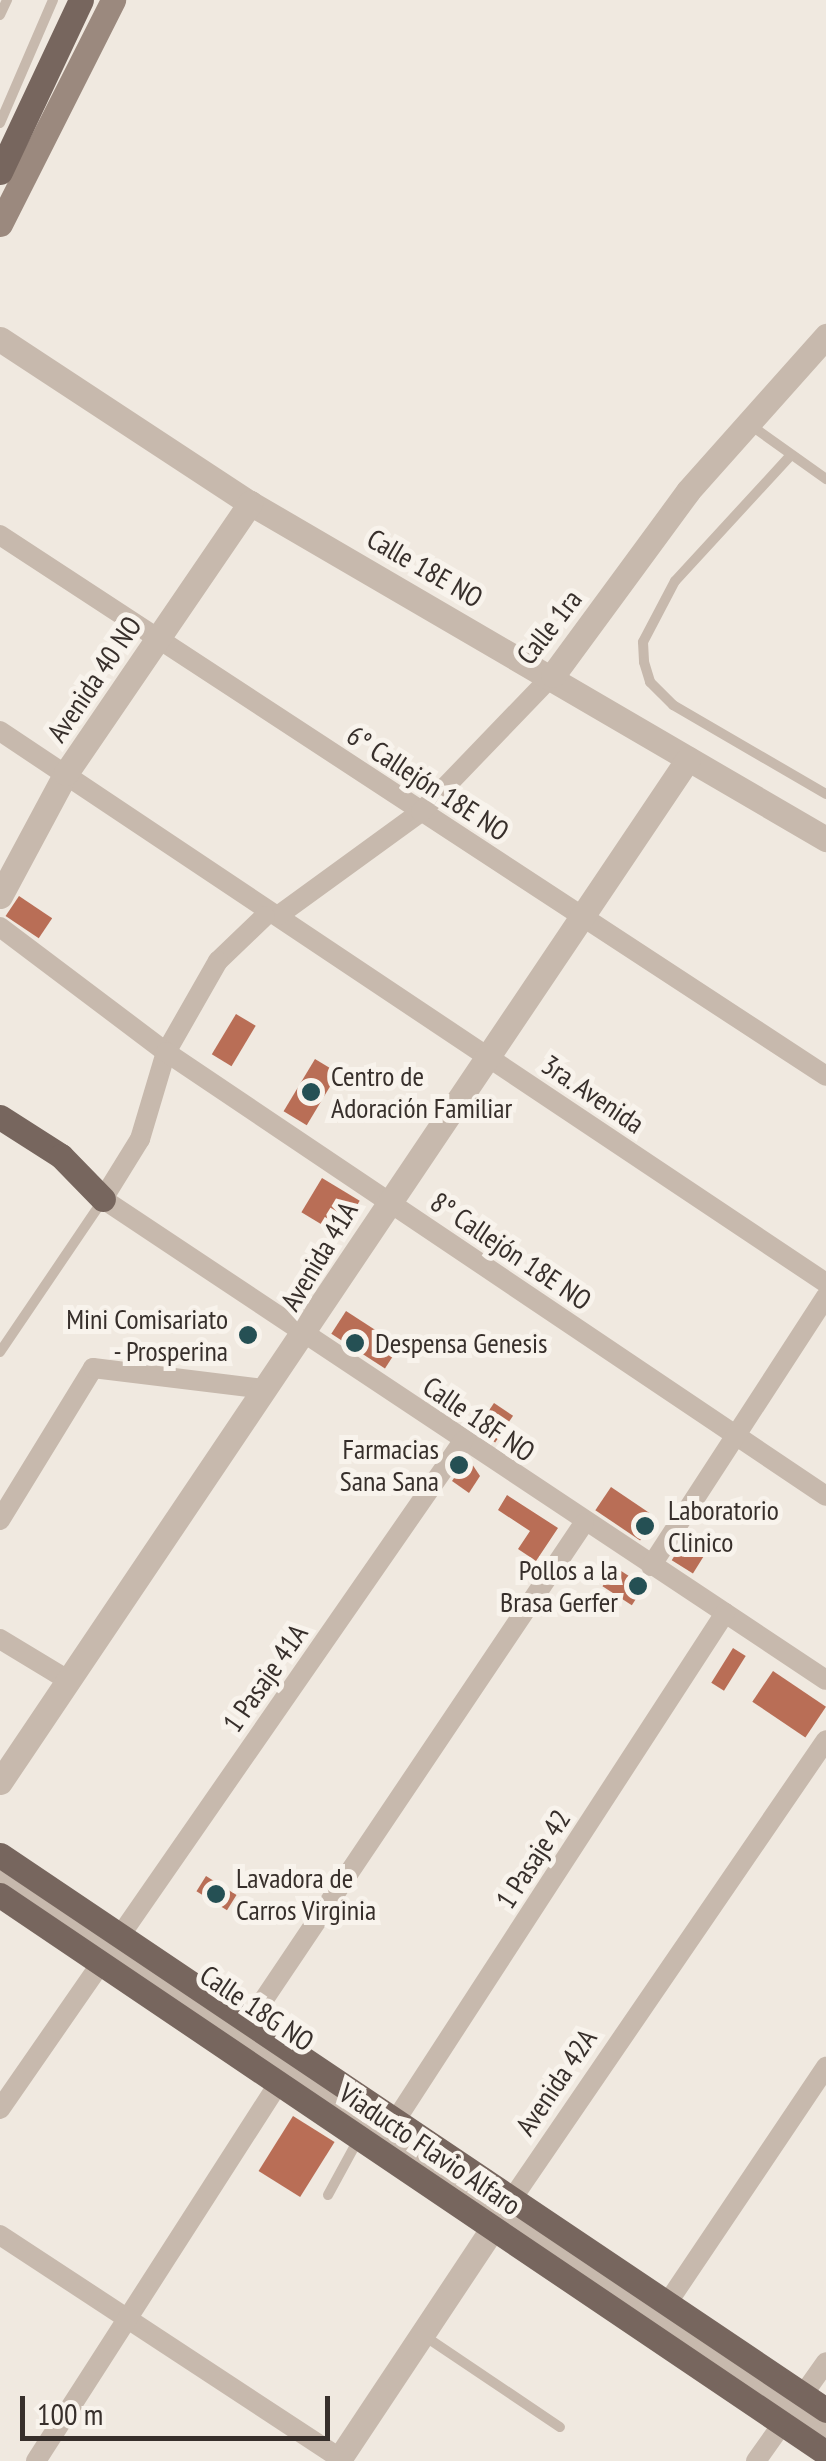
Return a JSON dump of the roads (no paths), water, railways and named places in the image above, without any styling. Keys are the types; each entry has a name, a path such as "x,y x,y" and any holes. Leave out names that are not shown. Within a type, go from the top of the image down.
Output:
{"main road":[{"path":"0,172 81,0"},
{"path":"0,224 114,0"},
{"path":"0,1117 61,1156 100,1198"},
{"path":"0,1134 100,1198"},
{"name":"Viaducto Flavio Alfaro","path":"0,1855 826,2410"},
{"name":"Viaducto Flavio Alfaro","path":"0,1894 826,2453"}],"street":[{"name":"Calle 1ra","path":"100,1198 140,1139 166,1052 218,962 272,916 421,812 552,675 688,492 826,336"},
{"name":"Calle 18E NO","path":"0,339 250,503 552,675 826,839"},
{"name":"Avenida 40 NO","path":"0,896 66,773 250,503"},
{"name":"6° Callejón 18E NO","path":"0,536 826,1076"},
{"name":"3ra. Avenida","path":"0,730 826,1284"},
{"name":"Avenida 41A","path":"0,1782 66,1678 264,1389 305,1336 387,1201 688,759"},
{"name":"8° Callejón 18E NO","path":"0,927 166,1052 826,1496"},
{"name":"Calle 18F NO","path":"100,1198 584,1523 826,1680"},
{"path":"651,1566 826,1297"},
{"path":"0,1520 93,1368 264,1389"},
{"name":"1 Pasaje 41A","path":"0,2110 463,1441"},
{"path":"242,2034 584,1523"},
{"name":"1 Pasaje 42","path":"378,2128 724,1614"},
{"path":"0,1639 66,1678"},
{"name":"Avenida 42A","path":"339,2460 826,1740"},
{"name":"Calle 18G NO","path":"0,1872 826,2432"},
{"path":"36,2461 290,2066"},
{"path":"658,2318 826,2067"},
{"path":"0,2236 129,2315 339,2460"},
{"path":"756,2461 826,2362"}],"lane":[{"path":"0,16 6,0"},
{"path":"0,123 53,0"},
{"path":"748,424 826,478"},
{"path":"791,456 675,581 642,642 644,662 650,682 673,705 826,794"},
{"path":"0,1352 100,1198"},
{"path":"328,2195 378,2128"},
{"path":"422,2334 560,2427"}],"place":[{"name":"Centro de Adoración Familiar","path":"311,1092"},
{"name":"Mini Comisariato - Prosperina","path":"248,1335"},
{"name":"Despensa Genesis","path":"355,1343"},
{"name":"Farmacias Sana Sana","path":"459,1465"},
{"name":"Laboratorio Clinico","path":"645,1526"},
{"name":"Pollos a la Brasa Gerfer","path":"638,1586"},
{"name":"Lavadora de Carros Virginia","path":"216,1894"}]}
